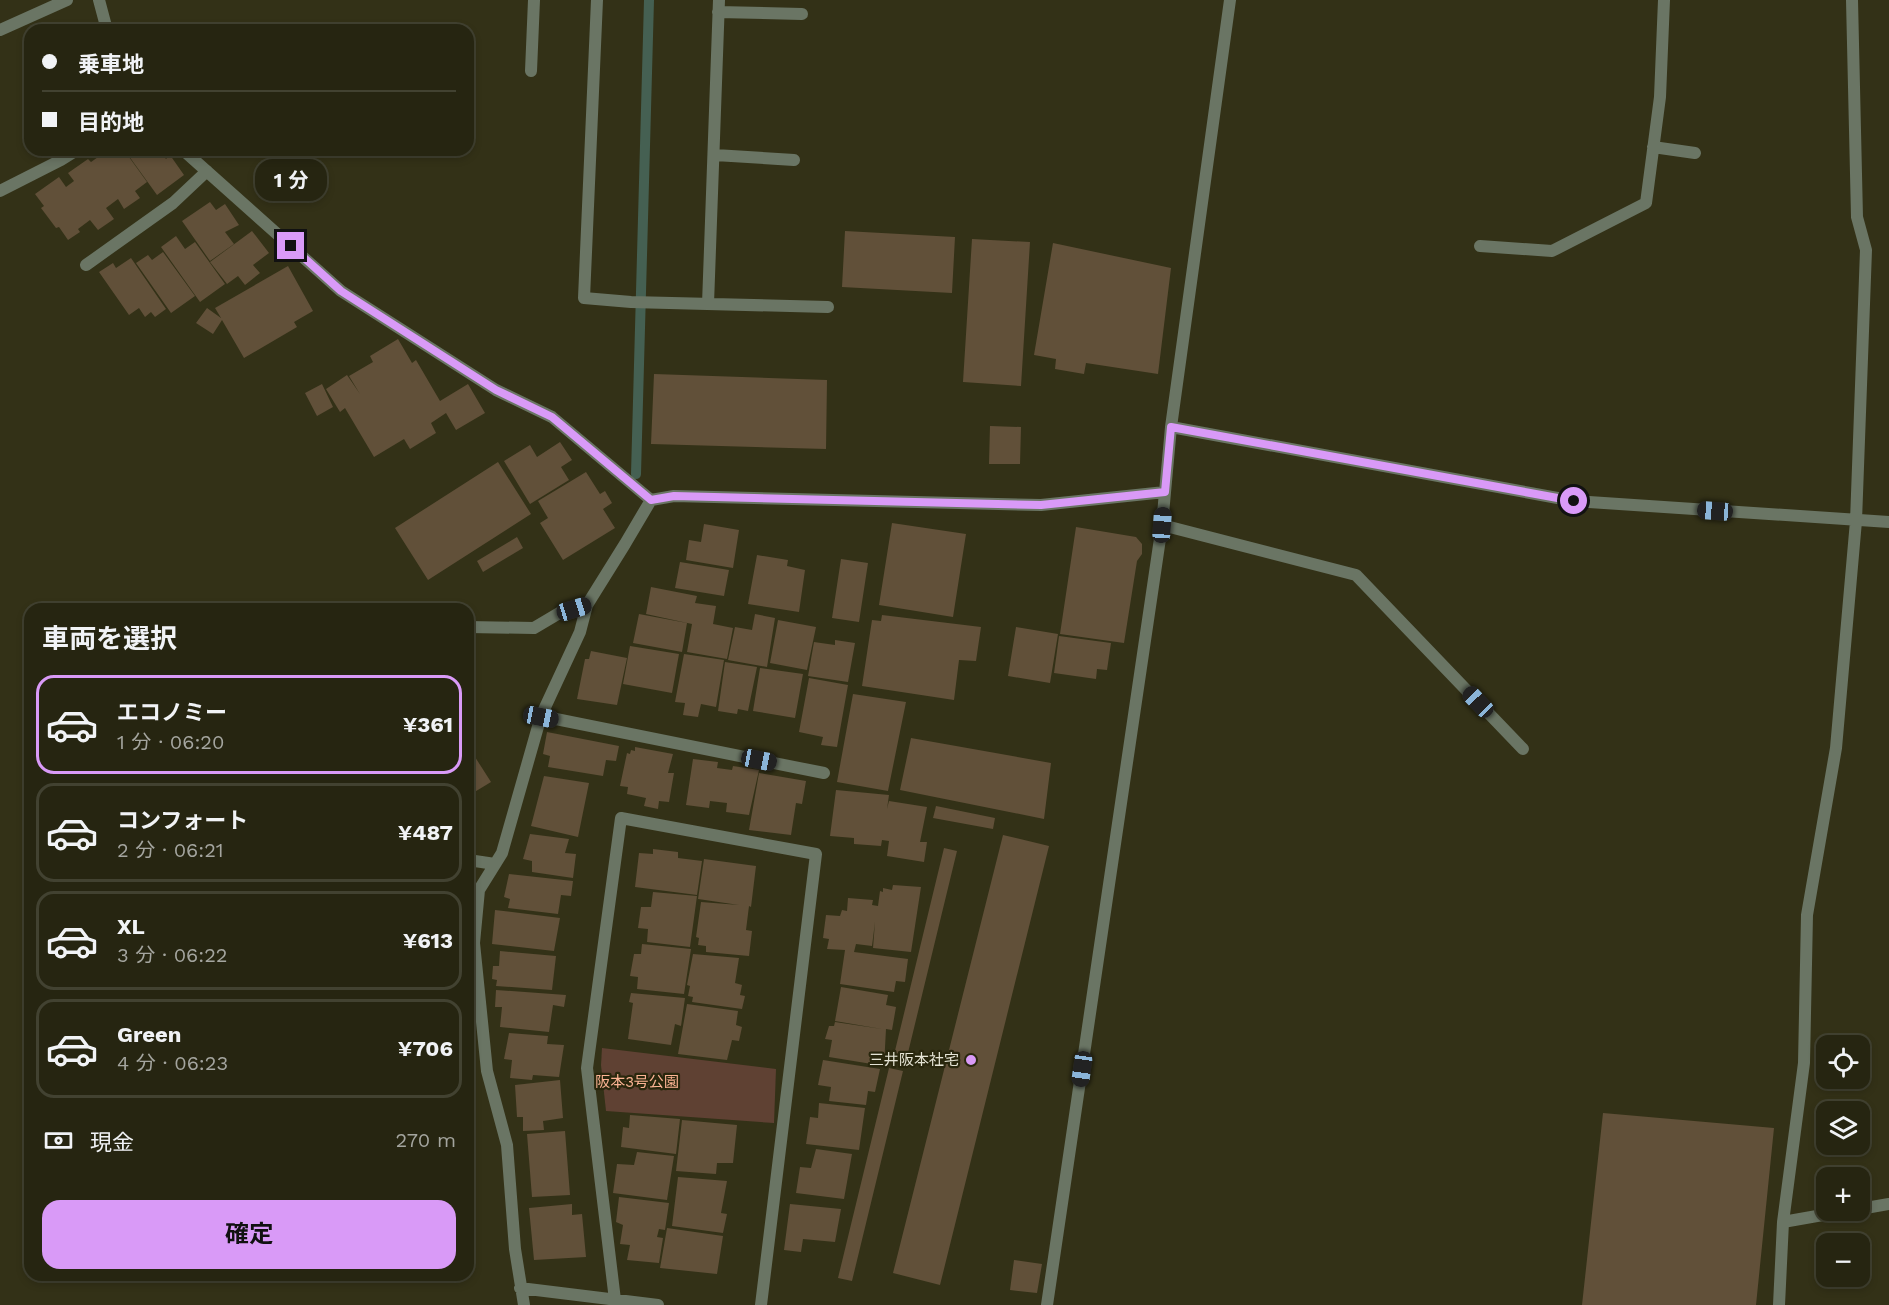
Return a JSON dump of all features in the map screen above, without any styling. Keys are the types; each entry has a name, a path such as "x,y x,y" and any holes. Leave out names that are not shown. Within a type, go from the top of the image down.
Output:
{"street":[{"path":"0,30 67,0"},
{"path":"99,0 105,24"},
{"path":"531,71 534,0"},
{"path":"597,0 584,298 631,302 828,307"},
{"path":"1047,1305 1162,525 1171,427 1230,0"},
{"path":"1480,246 1552,251 1646,203 1660,97 1664,0"},
{"path":"1779,1305 1783,1222 1804,1063 1807,915 1836,748 1856,521 1866,250 1857,217 1852,0"},
{"path":"708,304 719,6 802,14"},
{"path":"1653,147 1695,153"},
{"path":"715,155 794,159"},
{"path":"0,191 67,156"},
{"path":"190,156 341,291 496,390 552,417 651,500"},
{"path":"86,266 173,203 207,171"},
{"path":"1171,427 1574,501 1889,522"},
{"path":"524,1305 515,1249 507,1145 487,1071 474,943 479,890 502,853 541,717 579,632 587,605 651,500 674,496 1041,505 1165,492"},
{"path":"1162,525 1356,575 1523,749"},
{"path":"474,627 534,628 561,612 587,605"},
{"path":"541,717 824,773"},
{"path":"615,1300 587,1068 621,818 816,854 761,1305"},
{"path":"474,862 495,864"},
{"path":"1870,1207 1889,1204"},
{"path":"1783,1222 1816,1216"},
{"path":"520,1287 658,1305"}],"green space":[{"name":"阪本3号公園","path":"602,1048 776,1069 774,1123 606,1111 601,1065"}],"building":[{"path":"100,156 128,156 147,182 135,191 140,198 124,209 118,199 106,208 114,219 98,230 90,220 78,229 80,232 68,240 41,208 44,206 35,194 59,177 66,187 74,181 68,173 88,159 91,162"},
{"path":"129,156 164,156 166,159 171,156 184,175 157,195"},
{"path":"210,202 216,210 225,204 239,225 225,232 234,244 210,261 182,221"},
{"path":"252,231 269,253 253,265 260,273 245,285 238,276 227,284 210,262"},
{"path":"845,231 955,237 952,293 842,287"},
{"path":"176,236 185,249 195,242 225,284 200,302 161,247"},
{"path":"972,239 1030,242 1021,386 963,382"},
{"path":"1053,243 1171,268 1158,374 1086,363 1084,374 1055,369 1056,359 1034,355"},
{"path":"163,252 195,296 171,313 136,263 148,255 152,260"},
{"path":"131,258 166,309 155,317 151,312 145,317 139,308 129,315 99,272 113,263 116,268"},
{"path":"288,266 313,311 294,322 297,327 244,358 222,320 213,334 196,323 207,308 221,318 215,308"},
{"path":"398,339 412,363 416,360 440,401 468,384 485,413 456,430 446,413 431,423 436,433 410,449 404,439 374,457 345,408 340,412 326,389 347,375 360,394 349,376 373,362 370,356"},
{"path":"654,374 827,380 826,449 651,444"},
{"path":"322,384 333,407 317,416 305,393"},
{"path":"990,426 1021,427 1020,464 989,464"},
{"path":"560,442 572,460 561,467 569,480 530,504 504,461 530,445 537,457"},
{"path":"498,462 531,514 428,580 395,528"},
{"path":"586,472 600,494 605,491 612,503 603,509 615,528 563,560 540,523 548,518 538,501"},
{"path":"892,523 966,534 953,617 879,605"},
{"path":"704,524 739,530 733,568 686,560 689,540 701,542"},
{"path":"1076,527 1136,537 1142,544 1142,554 1137,561 1124,643 1060,634"},
{"path":"517,537 523,548 483,572 477,561"},
{"path":"757,555 788,560 787,566 805,570 799,612 748,604"},
{"path":"841,559 868,563 859,622 832,618"},
{"path":"680,562 729,570 724,596 675,588"},
{"path":"651,587 697,596 695,603 716,606 713,624 733,628 727,659 687,652 692,624 646,614"},
{"path":"639,614 687,623 682,652 633,643"},
{"path":"755,614 775,618 767,667 728,660 735,627 752,630"},
{"path":"882,615 981,627 976,661 959,660 954,700 862,686 872,620 881,621"},
{"path":"778,620 816,627 807,670 770,663"},
{"path":"1016,627 1058,634 1050,683 1008,676"},
{"path":"1059,636 1111,643 1107,670 1097,669 1096,679 1054,673"},
{"path":"835,640 855,643 848,682 808,676 814,642 835,645"},
{"path":"630,646 679,654 672,693 623,684"},
{"path":"591,651 627,658 617,705 577,699 585,659 589,659"},
{"path":"684,654 724,660 716,707 701,704 698,717 683,715 685,703 675,702"},
{"path":"725,662 757,667 748,711 738,709 737,714 718,711"},
{"path":"760,668 803,674 795,718 753,711"},
{"path":"809,678 848,685 837,747 821,745 823,737 799,732"},
{"path":"853,694 906,702 888,791 837,782"},
{"path":"547,732 619,746 616,761 606,760 603,776 548,767 550,756 543,754"},
{"path":"911,738 1051,763 1044,819 900,790"},
{"path":"635,747 673,754 668,773 674,773 669,802 659,801 658,809 644,806 646,798 627,794 628,787 620,786 627,753 630,754 631,750 635,751"},
{"path":"474,755 491,782 474,792"},
{"path":"693,759 718,762 717,768 732,770 733,766 759,770 749,815 726,812 727,803 710,801 709,808 686,805"},
{"path":"759,773 806,781 802,804 796,803 791,835 749,830"},
{"path":"544,776 589,783 578,837 531,826"},
{"path":"836,790 889,795 887,809 889,801 927,807 920,842 927,842 924,862 887,856 889,841 882,840 881,846 854,844 854,838 830,836"},
{"path":"936,806 995,818 993,829 933,818"},
{"path":"530,834 569,839 565,853 576,854 573,878 532,872 532,861 523,859"},
{"name":"三井阪本社宅","path":"1003,835 1049,846 940,1285 893,1273"},
{"path":"944,848 957,851 906,1061 893,1059"},
{"path":"653,849 678,852 678,858 702,861 697,895 635,887 639,853 653,854"},
{"path":"704,859 756,866 746,930 752,931 749,956 706,952 706,946 698,945 699,938 696,937 701,902 739,905 698,899"},
{"path":"509,874 573,881 571,896 561,895 558,914 508,908 510,899 504,897"},
{"path":"893,885 921,887 911,952 873,948 875,922 872,946 856,944 854,952 908,959 905,982 896,981 894,992 840,984 845,950 827,949 829,939 823,938 826,915 840,916 842,910 847,911 848,898 873,900 872,905 878,906 880,891 883,892 883,888 892,890"},
{"path":"653,892 697,896 690,947 647,942 648,929 638,928 641,907 651,907"},
{"path":"495,910 560,918 554,951 492,944"},
{"path":"642,944 691,949 684,994 637,989 638,977 630,976 634,954 641,954"},
{"path":"500,951 556,956 552,990 496,986 497,980 492,979 493,966 499,966"},
{"path":"693,954 739,958 735,983 742,985 740,995 745,996 742,1009 692,1002 693,997 688,996 690,986 687,985"},
{"path":"841,987 888,995 886,1005 896,1007 892,1030 886,1029 884,1066 829,1057 832,1040 825,1039 829,1026 834,1026 835,1022 882,1029 835,1021"},
{"path":"496,990 566,995 564,1007 553,1005 549,1032 500,1027 502,1007 495,1007"},
{"path":"631,993 685,998 681,1026 675,1024 671,1045 628,1039 633,1003 629,1002"},
{"path":"687,1004 738,1011 736,1025 742,1027 739,1041 732,1040 727,1060 678,1054"},
{"path":"509,1033 548,1036 547,1044 564,1045 559,1077 533,1075 532,1080 510,1078 512,1060 504,1059"},
{"path":"823,1060 880,1069 875,1092 868,1091 866,1105 829,1101 831,1087 818,1085"},
{"path":"889,1068 903,1071 852,1281 838,1278"},
{"path":"560,1080 563,1118 543,1121 544,1130 523,1131 523,1117 517,1117 515,1085"},
{"path":"819,1103 865,1108 859,1150 806,1144 810,1117 818,1118"},
{"path":"1603,1113 1774,1128 1756,1305 1582,1305"},
{"path":"630,1115 680,1119 676,1154 621,1147 623,1127 629,1128"},
{"path":"682,1120 737,1125 733,1163 717,1163 716,1174 676,1171"},
{"path":"565,1131 570,1195 532,1197 527,1134"},
{"path":"816,1149 852,1154 844,1199 796,1193 800,1167 811,1168"},
{"path":"637,1152 674,1156 667,1200 613,1193 617,1164 634,1165"},
{"path":"678,1177 727,1181 721,1213 727,1214 723,1233 672,1226"},
{"path":"619,1197 669,1203 665,1230 659,1229 657,1237 663,1238 659,1263 627,1260 630,1245 620,1244 623,1225 616,1222"},
{"path":"572,1204 572,1215 582,1214 586,1257 534,1260 529,1208"},
{"path":"790,1204 841,1209 835,1242 803,1239 801,1252 784,1250"},
{"path":"667,1228 723,1236 717,1274 660,1268"},
{"path":"1014,1260 1042,1264 1037,1293 1010,1290"}],"waterway":[{"path":"636,474 649,0"}],"place":[{"name":"三井阪本社宅","path":"971,1060"}],"route":[{"path":"291,246 341,291 496,390 552,417 651,500 674,496 1041,505 1165,492 1171,427 1574,501"}]}
